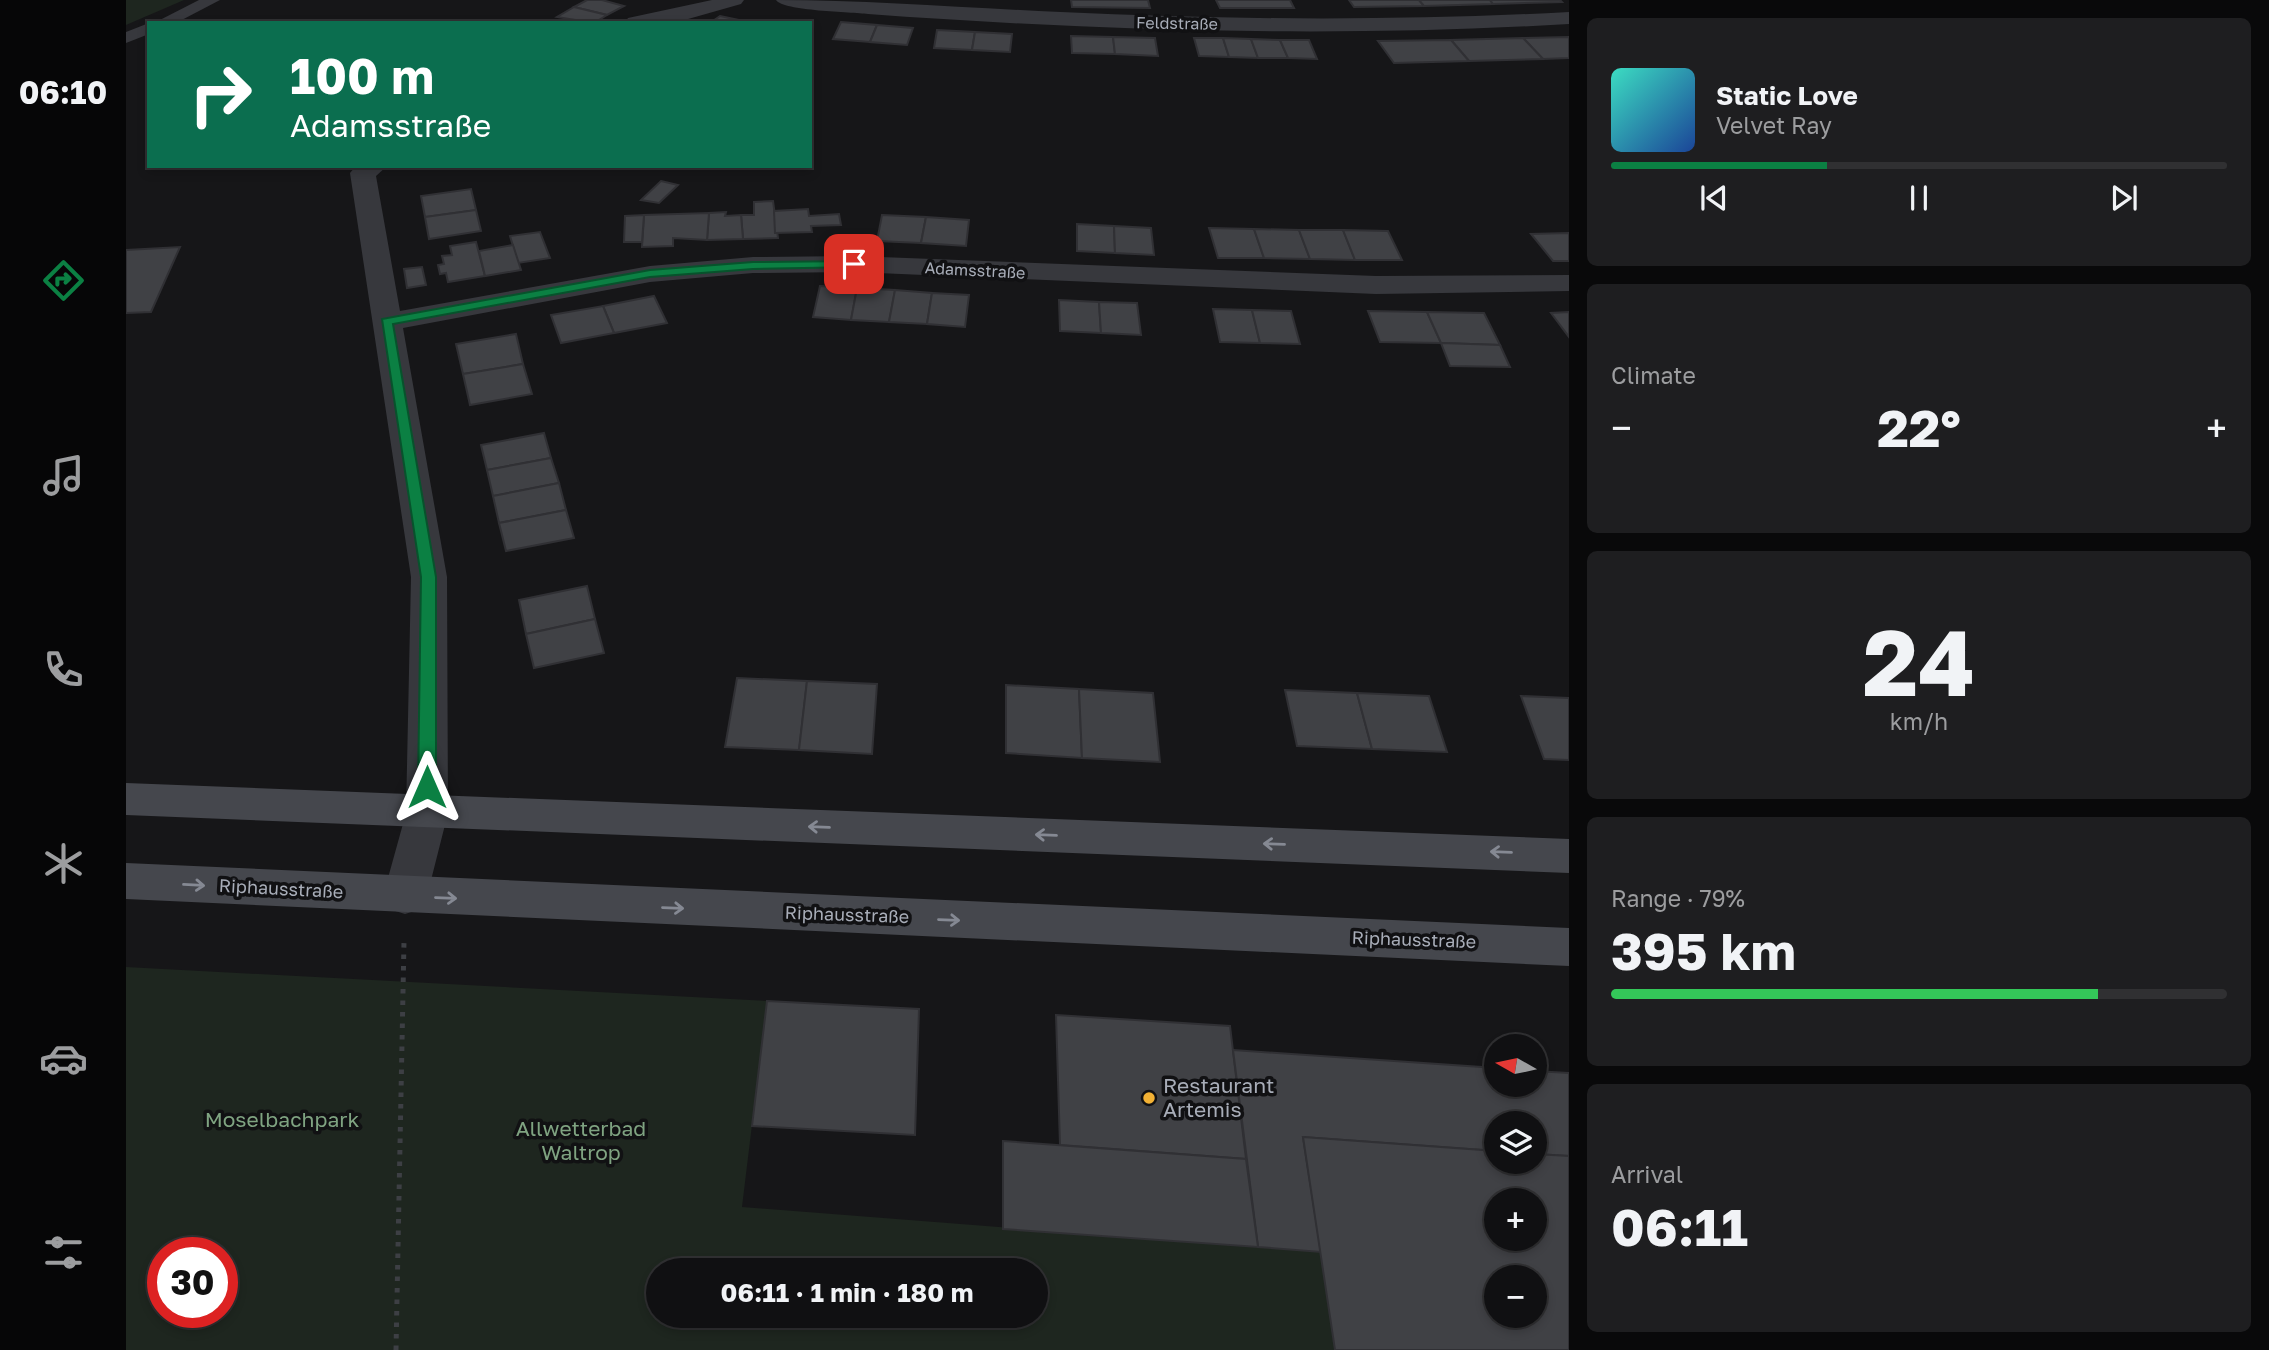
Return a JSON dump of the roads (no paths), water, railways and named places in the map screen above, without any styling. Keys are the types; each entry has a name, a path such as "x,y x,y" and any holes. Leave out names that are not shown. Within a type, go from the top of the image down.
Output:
{"street":[{"path":"647,21 693,13 734,0"},
{"name":"Feldstraße","path":"786,0 918,12 1197,24 1510,22 1569,18"},
{"path":"372,168 363,173 429,577 427,813 405,896"},
{"name":"Adamsstraße","path":"386,322 650,274 753,265 854,264 1376,285 1569,282"},
{"path":"126,799 427,813 1569,856"},
{"name":"Riphausstraße","path":"126,881 405,896 1569,947"}],"lane":[{"path":"166,21 212,0"},
{"path":"126,38 147,30"}],"place":[{"name":"Restaurant Artemis","path":"1149,1098"}],"park label":[{"name":"Moselbachpark","path":"282,1120"},
{"name":"Allwetterbad Waltrop","path":"581,1141"}]}
